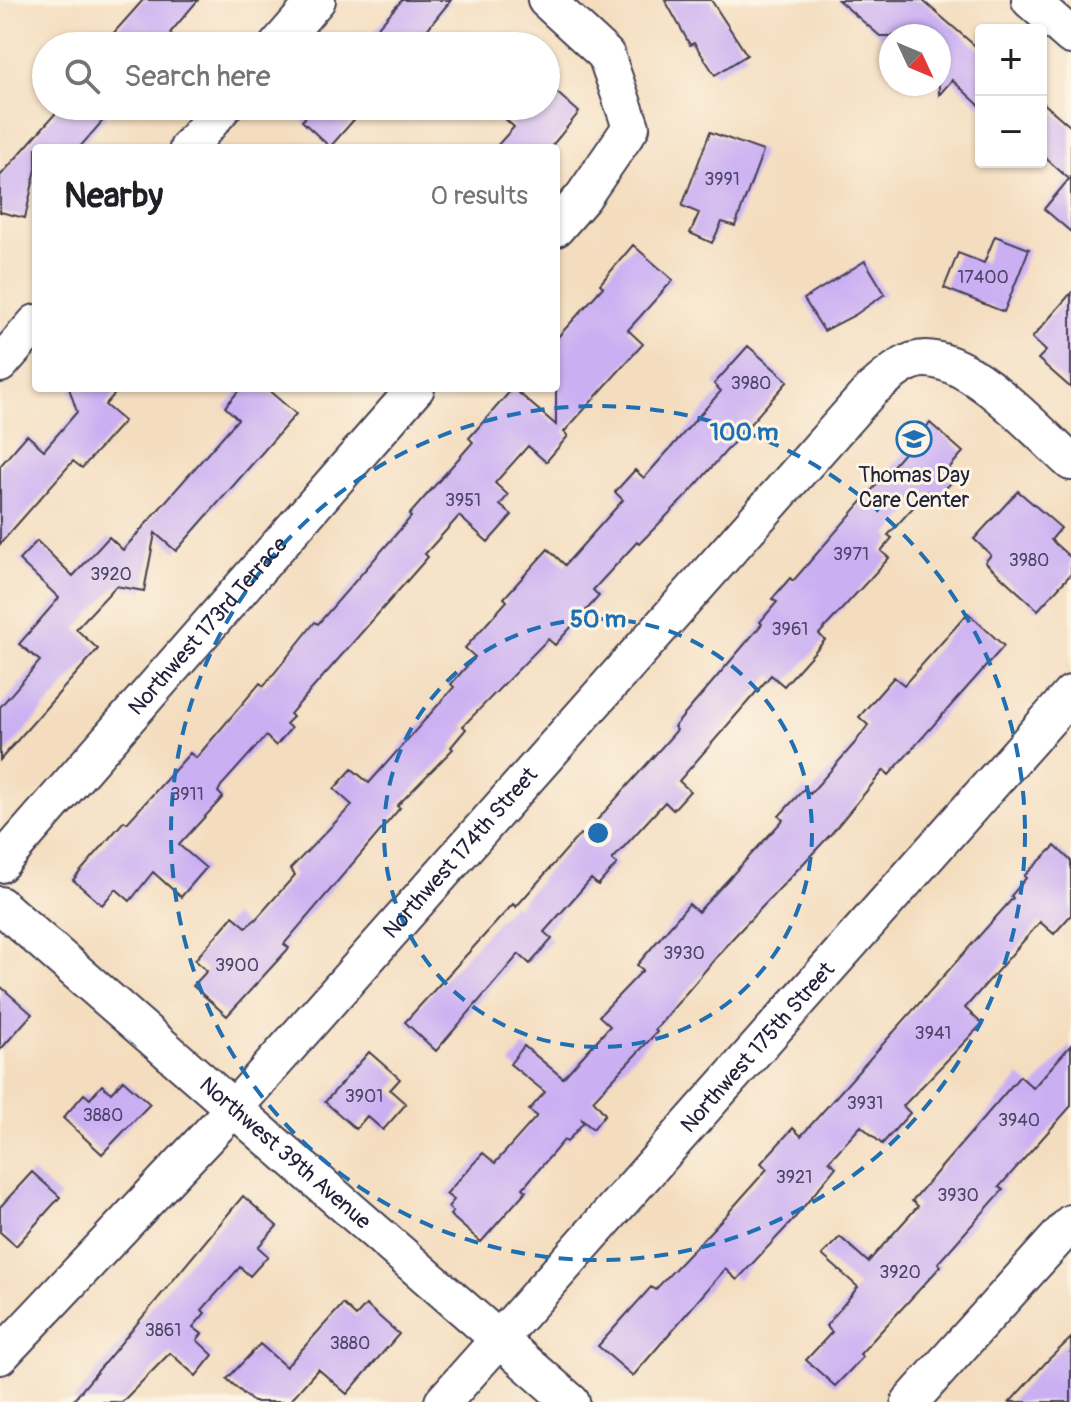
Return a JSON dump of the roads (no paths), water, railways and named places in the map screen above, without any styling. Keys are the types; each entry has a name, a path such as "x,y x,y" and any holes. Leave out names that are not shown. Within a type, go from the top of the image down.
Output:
{"street":[{"path":"289,32 317,0"},
{"path":"546,0 606,55 631,127 583,197 560,223"},
{"path":"1030,0 1071,36"},
{"path":"191,144 212,120"},
{"path":"0,364 32,328"},
{"name":"Northwest 174th Street","path":"0,1356 235,1107 871,390 897,369 924,359 960,368 1071,462"},
{"name":"Northwest 173rd Terrace","path":"0,864 413,392"},
{"name":"Northwest 175th Street","path":"443,1402 1071,694"},
{"name":"Northwest 39th Avenue","path":"0,905 500,1337 571,1402"},
{"path":"910,1402 1071,1223"}],"place":[{"name":"Thomas Day Care Center","path":"914,439"}]}
